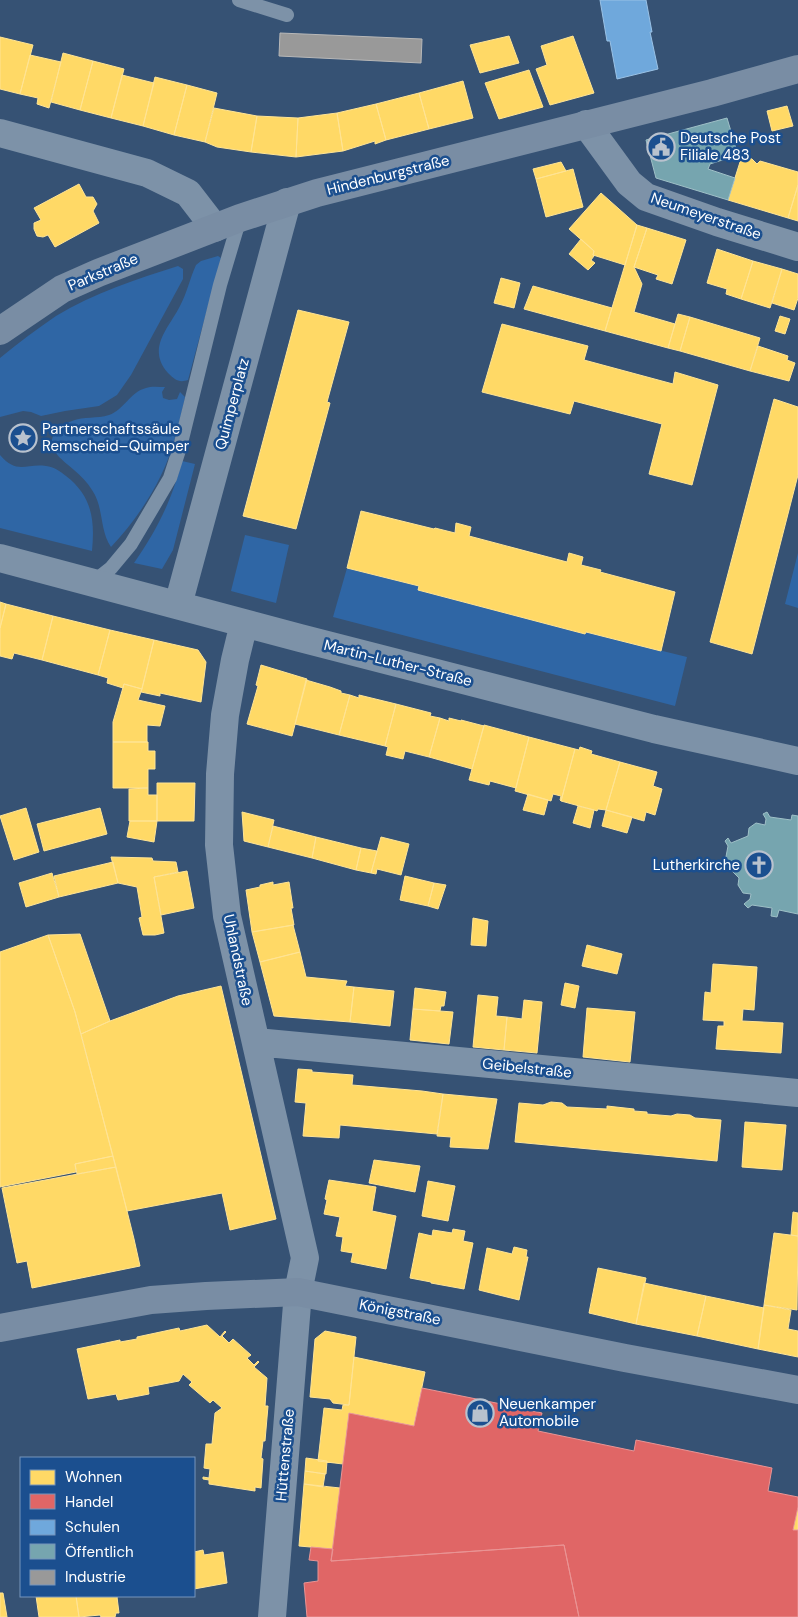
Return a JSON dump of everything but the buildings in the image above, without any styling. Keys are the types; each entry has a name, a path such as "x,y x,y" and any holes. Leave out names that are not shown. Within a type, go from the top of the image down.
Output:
{"street":[{"name":"Hindenburgstraße","path":"214,228 317,193 712,93 798,69"},
{"name":"Neumeyerstraße","path":"586,124 629,183 646,197 717,222 798,247"},
{"path":"0,133 147,174 188,194 214,228"},
{"name":"Quimperplatz","path":"178,605 287,202"},
{"name":"Parkstraße","path":"0,331 62,289 214,228"},
{"name":"Martin-Luther-Straße","path":"0,558 300,638 654,729 798,761"},
{"name":"Uhlandstraße","path":"244,623 225,715 220,774 220,845 227,916 305,1258 298,1292"},
{"name":"Geibelstraße","path":"256,1042 798,1093"},
{"name":"Königstraße","path":"0,1328 151,1300 298,1292 625,1358 798,1390"},
{"name":"Hüttenstraße","path":"272,1617 298,1292"}],"lane":[{"path":"239,0 288,16"},
{"path":"92,583 110,568 131,544 170,478 180,447 220,285 240,218"}],"shaded area":[{"path":"218,256 221,258 188,380 177,380 168,373 162,364 159,347 182,301 196,265 201,261"},
{"path":"178,266 183,269 183,279 131,375 117,395 99,406 41,416 23,411 0,417 0,358 56,316 85,300 116,287"},
{"path":"150,387 165,387 162,392 163,398 169,400 177,399 180,392 185,397 170,453 150,496 132,523 111,547 107,540 96,497 84,479 56,453 52,443 53,437 59,428 70,422 114,413 140,390"},
{"path":"0,455 12,465 52,467 75,484 90,509 93,529 92,551 0,528"},
{"path":"182,461 195,464 173,550 162,569 134,563 163,514"},
{"path":"245,535 289,545 276,603 231,591"},
{"path":"798,553 798,608 785,604"},
{"path":"347,568 419,586 418,590 585,634 586,632 687,657 675,706 333,617"}],"place":[{"name":"Deutsche Post Filiale 483","path":"661,147"},
{"name":"Partnerschaftssäule Remscheid–Quimper","path":"23,438"},
{"name":"Lutherkirche","path":"759,865"},
{"name":"Neuenkamper Automobile","path":"480,1413"}]}
